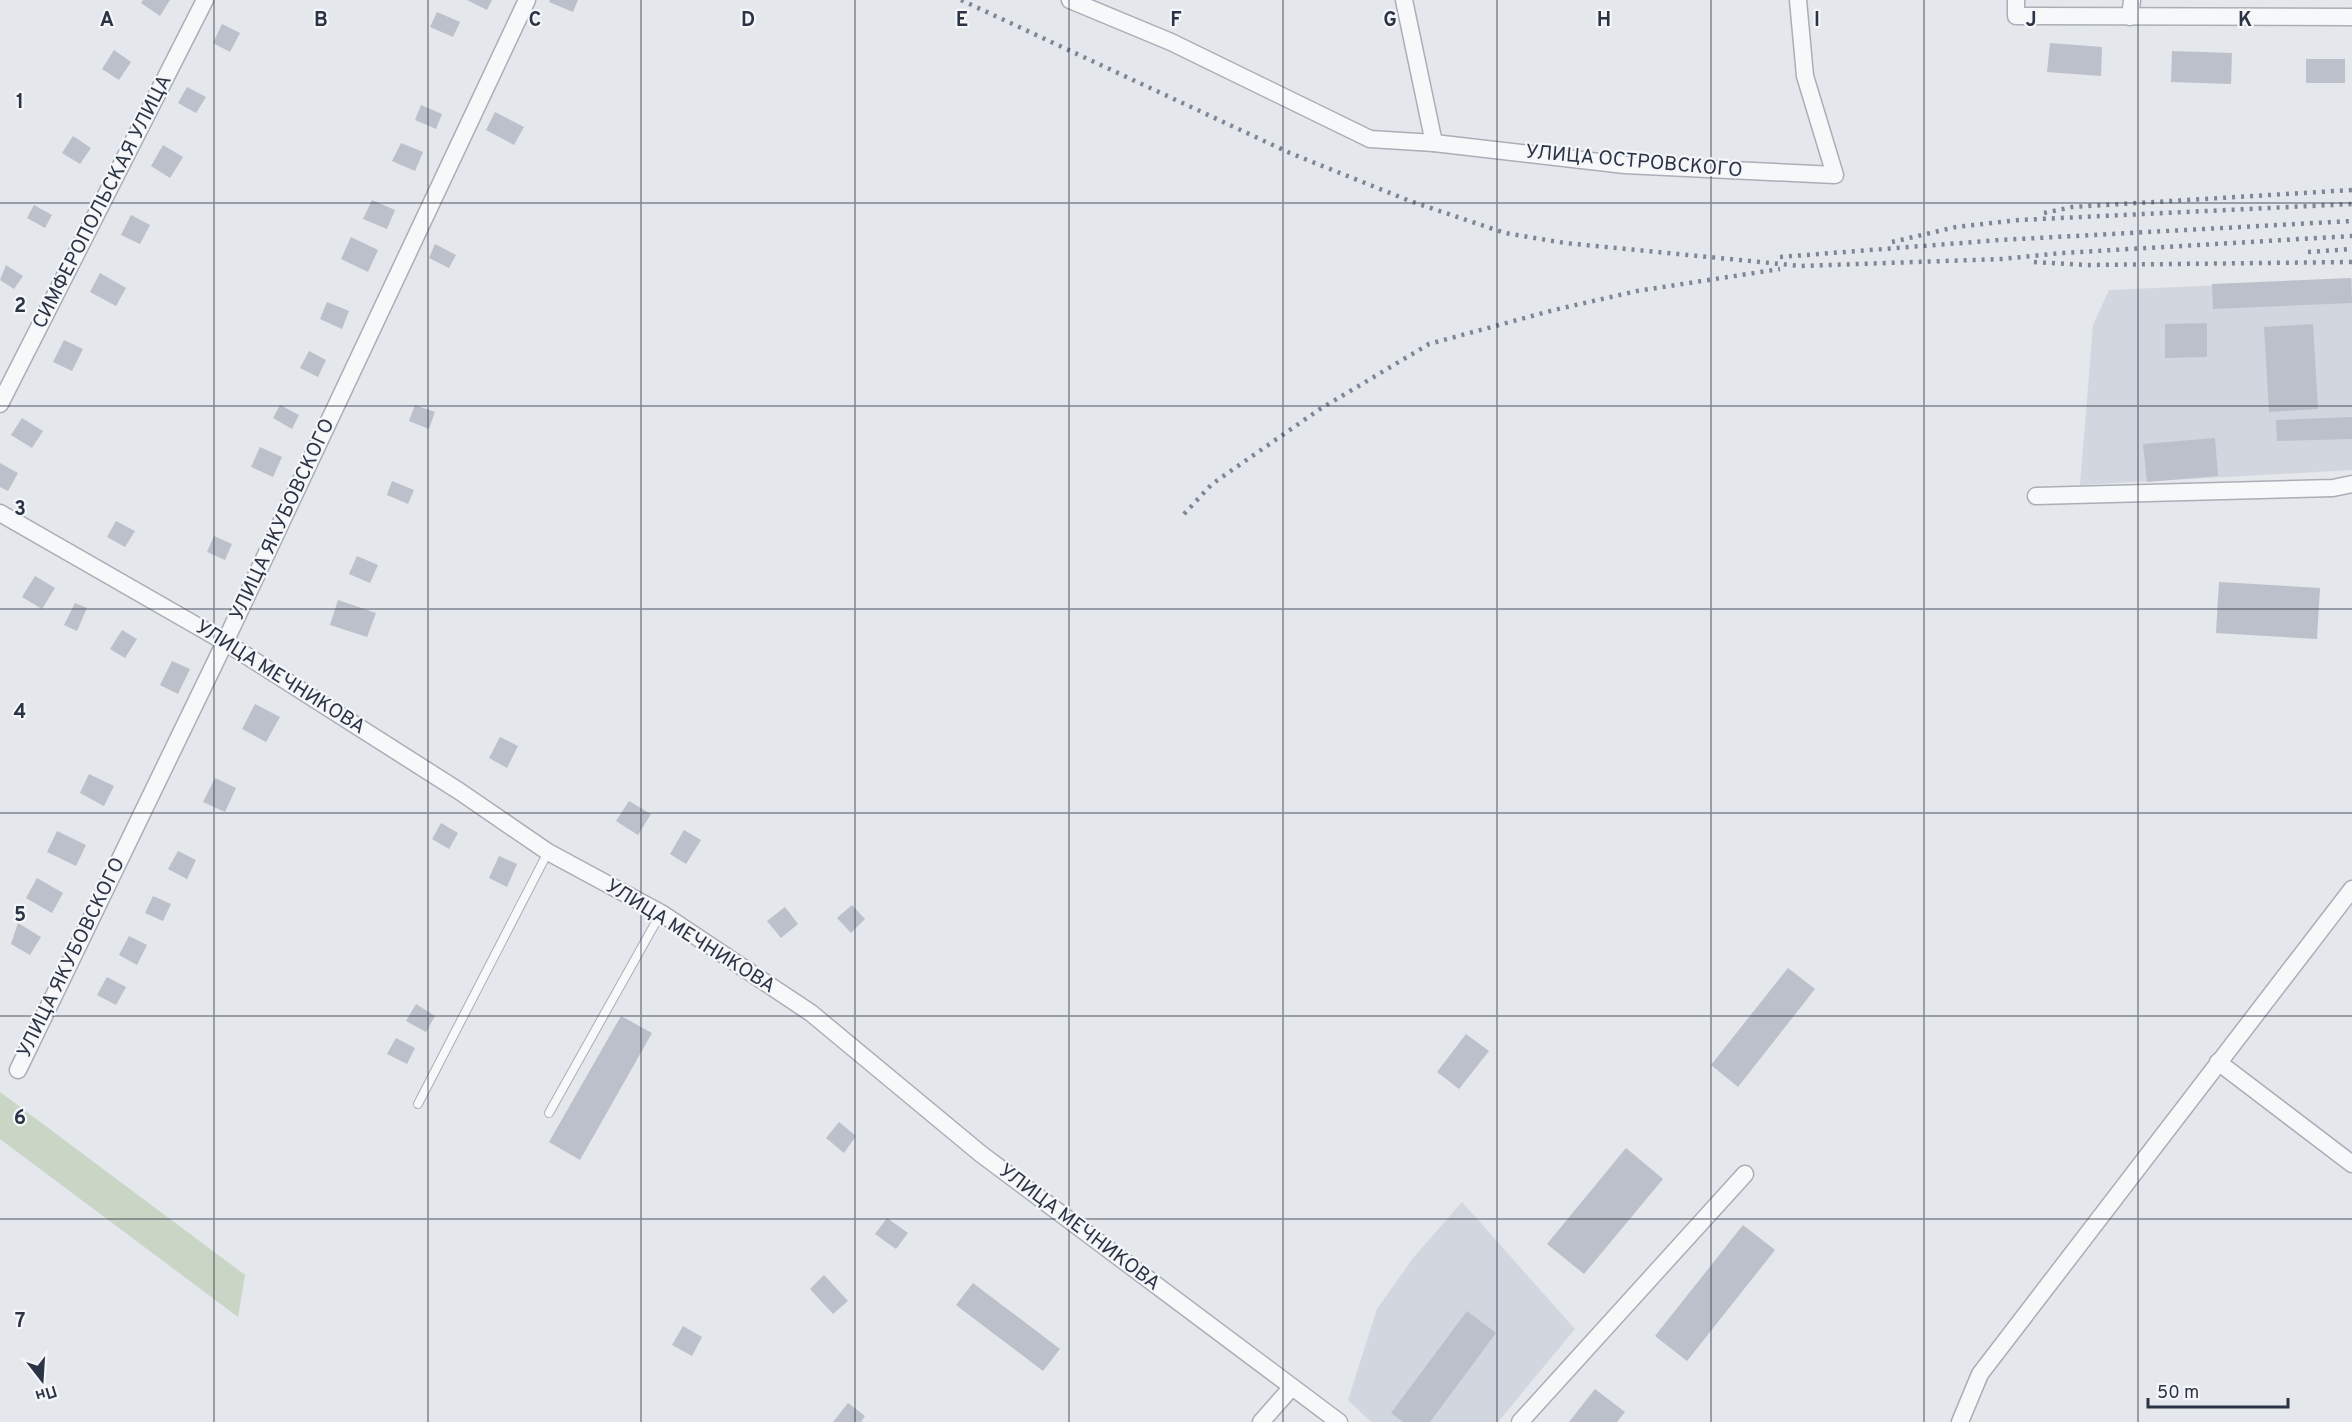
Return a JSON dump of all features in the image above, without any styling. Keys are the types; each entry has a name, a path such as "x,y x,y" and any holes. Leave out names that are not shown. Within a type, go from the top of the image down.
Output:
{"street":[{"name":"СИМФЕРОПОЛЬСКАЯ УЛИЦА","path":"0,404 205,0"},
{"name":"УЛИЦА ЯКУБОВСКОГО","path":"18,1070 225,642 527,0"},
{"name":"УЛИЦА ОСТРОВСКОГО","path":"1070,0 1171,42 1370,139 1434,143 1625,165 1834,175 1805,76 1798,0"},
{"path":"1404,0 1434,143"},
{"path":"2130,17 2132,0"},
{"path":"2016,8 2130,17 2267,8 2352,17"},
{"path":"2036,496 2333,488 2352,484"},
{"name":"УЛИЦА МЕЧНИКОВА","path":"0,513 225,642 459,791 548,852 661,913 811,1013 981,1154 1339,1422"},
{"path":"1960,1422 1980,1374 2352,890"},
{"path":"2218,1062 2352,1164"},
{"path":"1520,1422 1745,1174"},
{"path":"1261,1422 1292,1387"}],"lane":[{"path":"417,1104 548,852"},
{"path":"549,1113 661,913"}],"shaded area":[{"path":"2352,279 2352,470 2080,485 2093,325 2109,290"},
{"path":"1462,1202 1575,1329 1498,1422 1371,1422 1348,1400 1377,1309 1413,1258"}],"green space":[{"path":"0,1092 245,1275 238,1317 0,1139"}],"building":[{"path":"143,0 170,0 160,16 141,3"},
{"path":"467,0 492,0 487,10"},
{"path":"550,0 578,0 573,12 549,2"},
{"path":"437,12 460,22 453,37 430,27"},
{"path":"222,24 240,33 230,52 213,43"},
{"path":"2050,43 2102,47 2101,76 2047,72"},
{"path":"114,50 131,62 119,80 102,69"},
{"path":"2172,51 2232,53 2231,84 2171,82"},
{"path":"2306,59 2345,59 2345,83 2306,83"},
{"path":"187,87 206,97 196,113 178,103"},
{"path":"421,105 442,114 436,129 415,120"},
{"path":"495,112 524,127 514,145 486,130"},
{"path":"73,136 91,148 80,164 62,153"},
{"path":"401,143 423,152 415,171 392,161"},
{"path":"163,145 183,157 170,178 151,166"},
{"path":"372,200 395,210 387,229 363,219"},
{"path":"34,205 52,215 45,228 27,218"},
{"path":"131,215 150,225 140,244 121,235"},
{"path":"351,237 378,250 368,272 341,259"},
{"path":"435,244 456,255 449,268 429,258"},
{"path":"6,265 23,276 14,289 0,280"},
{"path":"100,273 126,288 116,306 90,292"},
{"path":"2351,278 2352,303 2213,309 2212,284"},
{"path":"327,302 349,311 342,329 320,319"},
{"path":"2207,323 2207,357 2165,358 2165,324"},
{"path":"2313,324 2318,409 2269,412 2264,327"},
{"path":"64,340 83,349 72,371 53,362"},
{"path":"309,351 326,360 318,377 300,368"},
{"path":"280,405 299,415 292,429 273,418"},
{"path":"415,405 435,412 429,429 409,421"},
{"path":"2352,417 2352,439 2277,441 2276,420"},
{"path":"22,418 43,431 32,448 11,435"},
{"path":"2215,438 2218,476 2147,482 2143,444"},
{"path":"260,447 282,457 273,477 251,467"},
{"path":"0,463 18,473 8,491 0,487"},
{"path":"392,481 414,490 408,504 387,495"},
{"path":"116,521 135,531 125,547 107,537"},
{"path":"214,536 232,544 225,560 207,552"},
{"path":"357,556 378,565 370,583 349,574"},
{"path":"35,576 55,588 42,609 22,597"},
{"path":"2219,582 2320,588 2317,639 2216,633"},
{"path":"338,600 376,613 367,637 330,625"},
{"path":"75,603 87,608 77,631 64,625"},
{"path":"122,630 137,639 125,658 110,649"},
{"path":"172,661 190,669 178,694 160,685"},
{"path":"255,704 280,717 266,742 242,729"},
{"path":"500,737 518,746 507,768 489,758"},
{"path":"89,774 114,786 104,806 80,793"},
{"path":"215,778 236,788 225,812 203,802"},
{"path":"629,801 651,814 638,835 616,821"},
{"path":"441,823 458,833 449,849 432,839"},
{"path":"684,830 701,840 686,864 670,854"},
{"path":"57,831 86,845 76,866 47,852"},
{"path":"178,851 196,860 187,879 168,869"},
{"path":"499,856 517,864 507,887 489,878"},
{"path":"37,878 63,893 52,913 26,898"},
{"path":"153,896 171,904 163,921 145,913"},
{"path":"852,905 865,919 851,933 837,918"},
{"path":"785,907 798,924 781,938 767,921"},
{"path":"18,923 41,937 30,955 11,944"},
{"path":"129,936 147,945 137,965 119,955"},
{"path":"1788,968 1815,989 1738,1087 1711,1065"},
{"path":"107,977 126,987 116,1005 97,995"},
{"path":"416,1004 435,1016 426,1032 406,1021"},
{"path":"621,1016 652,1033 580,1160 549,1142"},
{"path":"1466,1034 1489,1051 1459,1089 1437,1072"},
{"path":"396,1038 415,1048 407,1064 387,1054"},
{"path":"839,1122 856,1136 844,1153 826,1138"},
{"path":"1626,1148 1663,1179 1584,1274 1547,1244"},
{"path":"887,1218 908,1233 896,1249 875,1234"},
{"path":"1743,1225 1775,1250 1687,1361 1655,1336"},
{"path":"824,1275 848,1301 833,1314 810,1289"},
{"path":"973,1283 1060,1349 1043,1371 956,1305"},
{"path":"1467,1311 1496,1333 1430,1422 1403,1422 1391,1413"},
{"path":"683,1326 702,1337 692,1356 672,1345"},
{"path":"1595,1389 1625,1412 1617,1422 1569,1422"},
{"path":"848,1403 865,1416 861,1422 833,1422"}],"railway":[{"path":"961,0 1290,153 1410,201 1505,233 1565,243 1801,266 2002,259 2062,253 2352,236"},
{"path":"2044,213 2072,207 2352,190"},
{"path":"1892,242 1956,227 2019,220 2352,204"},
{"path":"1780,257 2000,240 2352,221"},
{"path":"2308,252 2352,249"},
{"path":"2034,262 2086,265 2352,262"},
{"path":"1184,514 1212,484 1320,409 1429,344 1554,310 1637,291 1780,269"}]}
